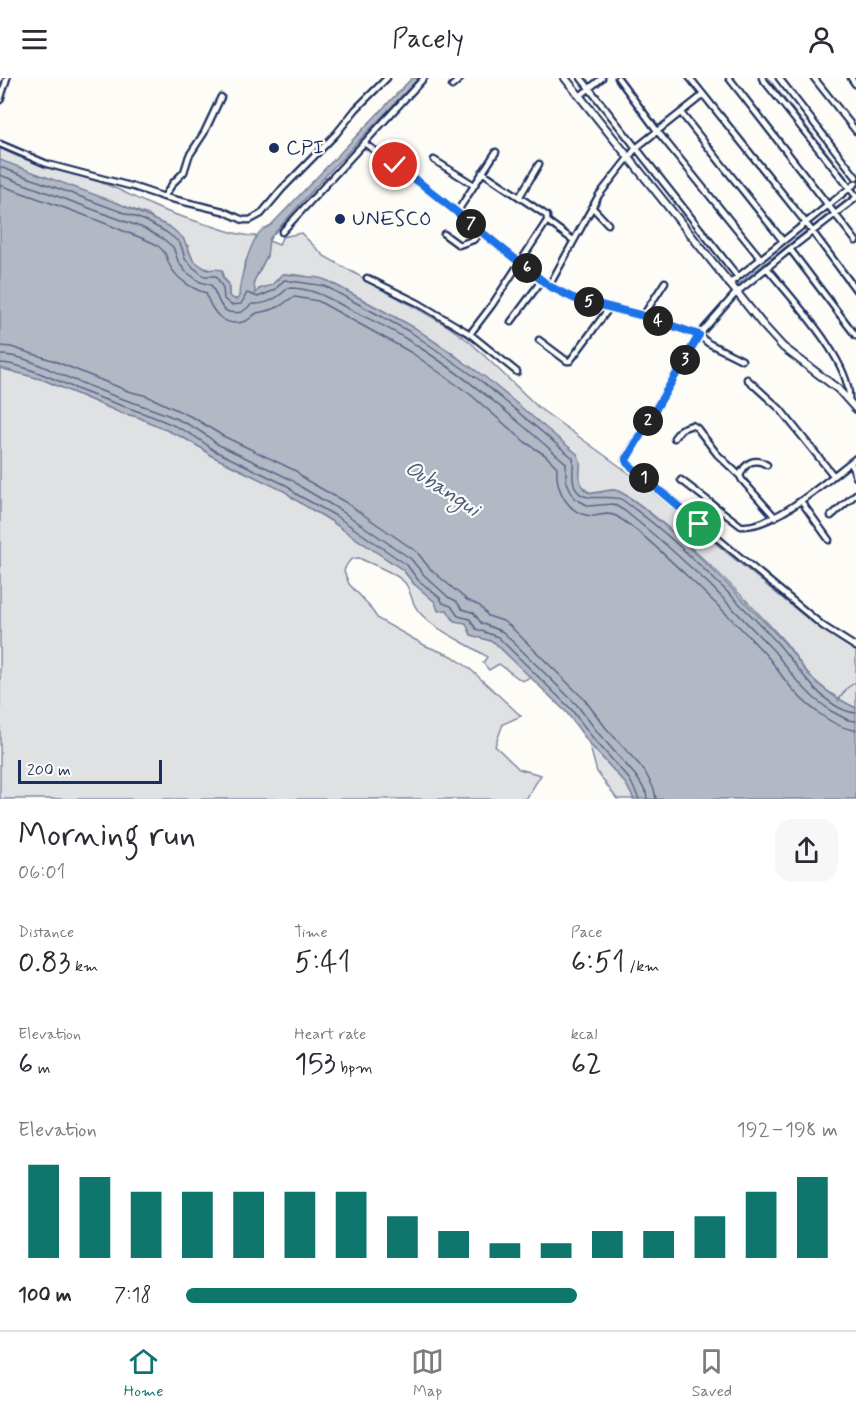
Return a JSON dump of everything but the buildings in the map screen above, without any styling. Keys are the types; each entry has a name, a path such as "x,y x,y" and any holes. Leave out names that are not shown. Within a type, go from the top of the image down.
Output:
{"main road":[{"path":"565,78 736,293 783,347 838,389 856,409"}],"street":[{"path":"0,100 7,78"},
{"path":"0,144 47,164 223,211 243,220 256,218 387,78"},
{"path":"282,232 424,78"},
{"path":"452,86 461,78"},
{"path":"581,78 738,277"},
{"path":"580,96 602,78"},
{"path":"618,78 658,132 761,259"},
{"path":"690,78 806,223 856,290"},
{"path":"729,78 856,241"},
{"path":"762,78 856,197 736,293 699,335 626,456 627,463 816,620 856,647"},
{"path":"779,78 856,177"},
{"path":"814,78 856,131"},
{"path":"851,78 856,85"},
{"path":"549,286 592,207 636,148 703,95"},
{"path":"164,197 184,172 189,156 200,140 221,97"},
{"path":"681,113 783,241"},
{"path":"364,143 457,212 549,286 573,298 644,316 699,335 708,343 742,360"},
{"path":"457,212 496,152"},
{"path":"434,160 474,184"},
{"path":"520,196 539,164"},
{"path":"470,334 547,221 547,216 483,172"},
{"path":"729,284 856,183"},
{"path":"592,207 608,224"},
{"path":"547,221 573,240"},
{"path":"444,234 459,245 473,240 481,233"},
{"path":"790,249 856,336"},
{"path":"767,268 836,357 848,383 849,400"},
{"path":"367,278 418,303 470,334 517,372"},
{"path":"511,322 542,280"},
{"path":"644,316 665,282"},
{"path":"539,340 570,361 610,307"},
{"path":"747,379 780,409 833,475"},
{"path":"674,438 681,429 692,425 697,428 717,454 740,476 775,517"},
{"path":"681,480 741,526 749,526 784,513 856,458"},
{"path":"740,476 747,464 752,461 757,460 767,465"},
{"path":"851,462 856,477"},
{"path":"831,516 856,494"},
{"path":"801,501 829,540"}],"shaded area":[{"path":"0,148 38,164 92,179 173,214 234,233 257,236 244,266 239,299 229,296 229,284 223,277 223,272 200,266 192,258 188,246 148,215 8,164 0,160"},
{"path":"301,233 324,256 446,325 470,342 539,408 636,478 809,620 856,650 856,708 835,697 816,682 784,641 744,599 653,515 620,492 614,490 594,493 587,491 581,484 577,454 451,352 406,323 328,281 282,274 272,285 259,289 255,297 254,281 267,256 268,239 273,234 269,241 279,245 282,237"},
{"path":"0,368 44,380 121,413 138,417 184,438 210,455 286,492 403,570 414,584 466,623 471,635 494,642 531,677 522,681 499,664 489,670 483,663 487,657 436,627 421,614 407,586 393,574 359,558 351,560 346,566 344,571 349,584 378,619 426,646 452,656 469,668 521,716 503,724 495,746 519,769 541,775 526,799 0,799"},
{"path":"589,743 626,784 634,799 617,799 597,772"}],"water":[{"name":"Oubangui","path":"412,78 419,78 328,173 269,239 267,256 254,281 255,294 259,289 272,285 283,274 320,278 415,328 485,377 577,454 580,462 581,484 586,491 593,493 614,490 654,516 745,602 784,642 816,682 835,697 856,708 856,799 634,799 626,784 589,743 567,713 494,642 471,635 466,623 454,621 447,610 438,611 435,602 414,584 403,570 286,492 210,455 184,438 44,380 0,368 0,160 120,204 170,227 183,238 193,260 207,270 222,270 223,278 228,284 229,296 236,300 239,297 246,262 258,235 271,225"}],"waterway":[{"path":"768,78 851,183"},
{"path":"836,208 854,194"},
{"path":"813,226 829,213"},
{"path":"736,286 807,230"},
{"path":"838,701 847,688 856,682"}],"place":[{"name":"CPI","path":"274,148"},
{"name":"UNESCO","path":"340,219"}],"route":[{"path":"395,165 549,286 564,295 644,316 699,335 626,456 626,460 699,524"}]}
